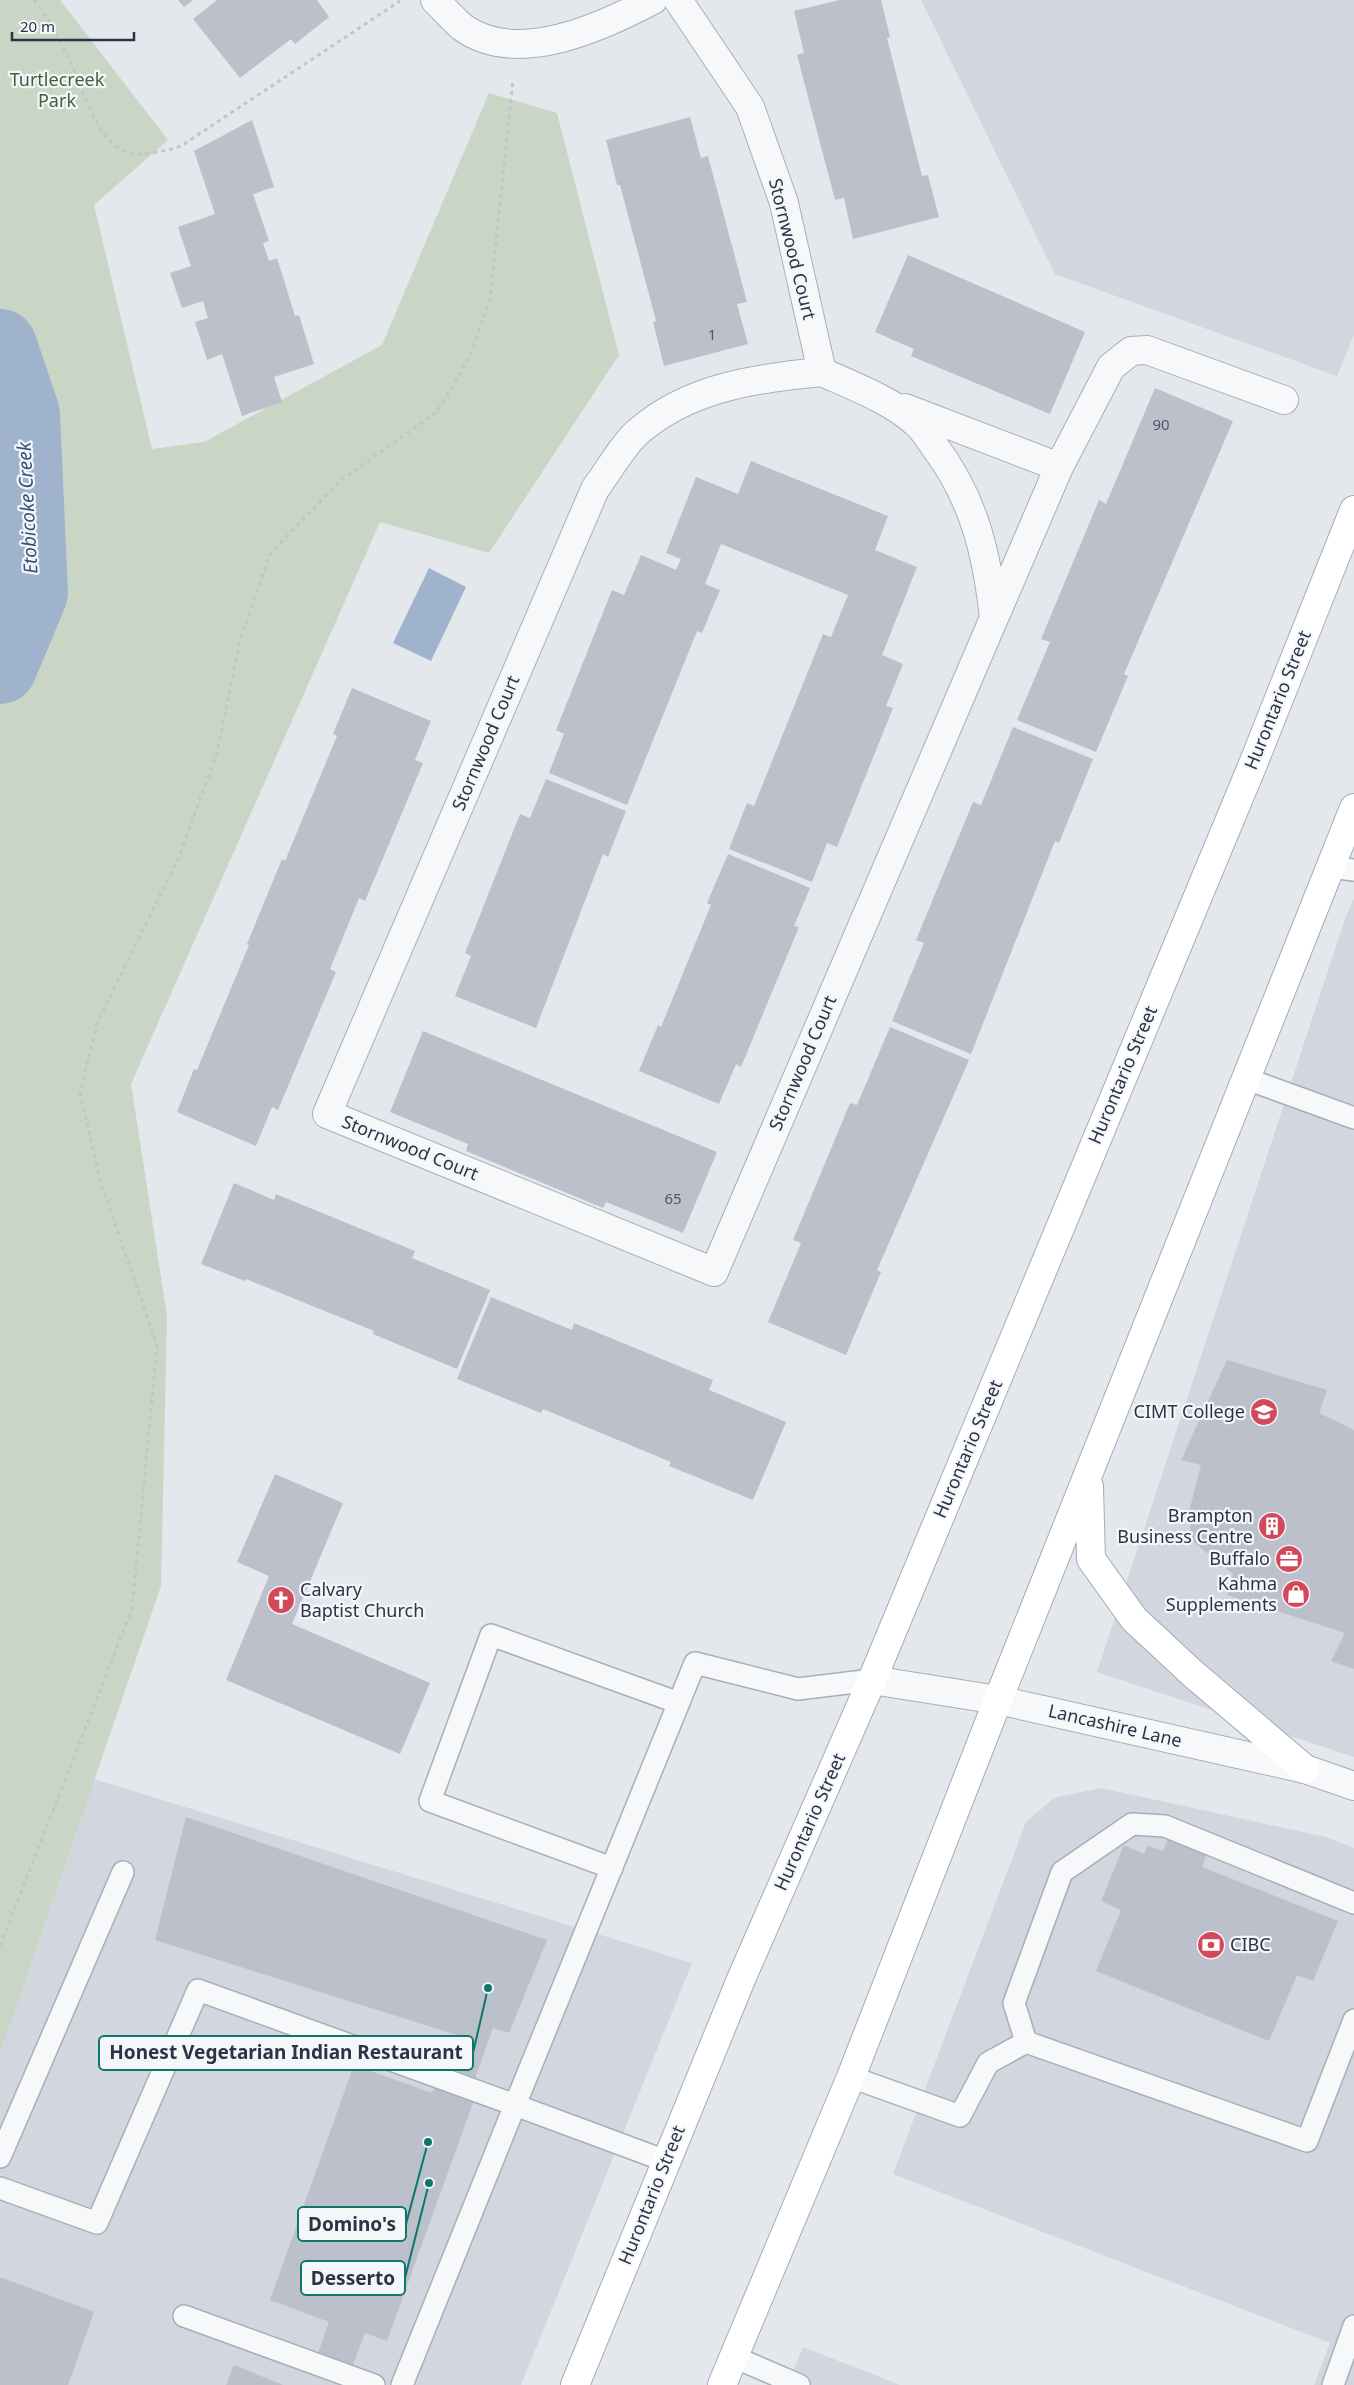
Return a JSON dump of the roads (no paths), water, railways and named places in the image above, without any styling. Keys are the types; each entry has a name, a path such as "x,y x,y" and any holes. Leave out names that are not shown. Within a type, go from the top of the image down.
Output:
{"main road":[{"name":"Hurontario Street","path":"575,2385 742,1977 872,1680 1253,764 1354,510"},
{"path":"722,2385 850,2077 998,1700 1247,1078 1342,869 1354,808"},
{"path":"1088,1478 1091,1559 1134,1619 1192,1673 1305,1769"}],"street":[{"path":"435,0 463,27 489,39 517,44 551,41 614,20 653,0"},
{"name":"Stornwood Court","path":"678,0 750,107 784,202 822,372 777,377 722,387 681,403 638,431 595,489 327,1114 714,1272 1059,467 1111,367 1131,351 1147,350 1284,400"},
{"path":"822,372 874,396 1059,467"},
{"path":"874,396 917,423 951,469 975,519 988,569 994,618"},
{"name":"Lancashire Lane","path":"872,1680 998,1700 1305,1769 1354,1786"}],"lane":[{"path":"1247,1078 1354,1118"},
{"path":"612,1868 430,1801 491,1634 678,1704"},
{"path":"402,2385 695,1663 798,1689 872,1680"},
{"path":"1026,2042 1014,2003 1062,1872 1132,1824 1165,1826 1354,1903"},
{"path":"0,2157 123,1872"},
{"path":"0,2188 98,2224 198,1990 666,2161"},
{"path":"850,2077 960,2116 988,2063 1026,2042 1307,2141 1354,2020"},
{"path":"184,2316 374,2385"},
{"path":"1333,2385 1354,2326"},
{"path":"734,2357 799,2385"}],"water":[{"path":"429,568 466,587 431,661 393,643"}],"waterway":[{"name":"Etobicoke Creek","path":"0,346 23,414 31,593 0,667"}],"place":[{"name":"CIMT College","path":"1264,1412"},
{"name":"Brampton Business Centre","path":"1272,1526"},
{"name":"Buffalo","path":"1289,1559"},
{"name":"Kahma Supplements","path":"1296,1594"},
{"name":"Calvary Baptist Church","path":"281,1600"},
{"name":"CIBC","path":"1211,1945"},
{"name":"Honest Vegetarian Indian Restaurant","path":"488,1988"},
{"name":"Domino's","path":"428,2142"},
{"name":"Desserto","path":"429,2183"}],"park label":[{"name":"Turtlecreek Park","path":"57,90"}]}
